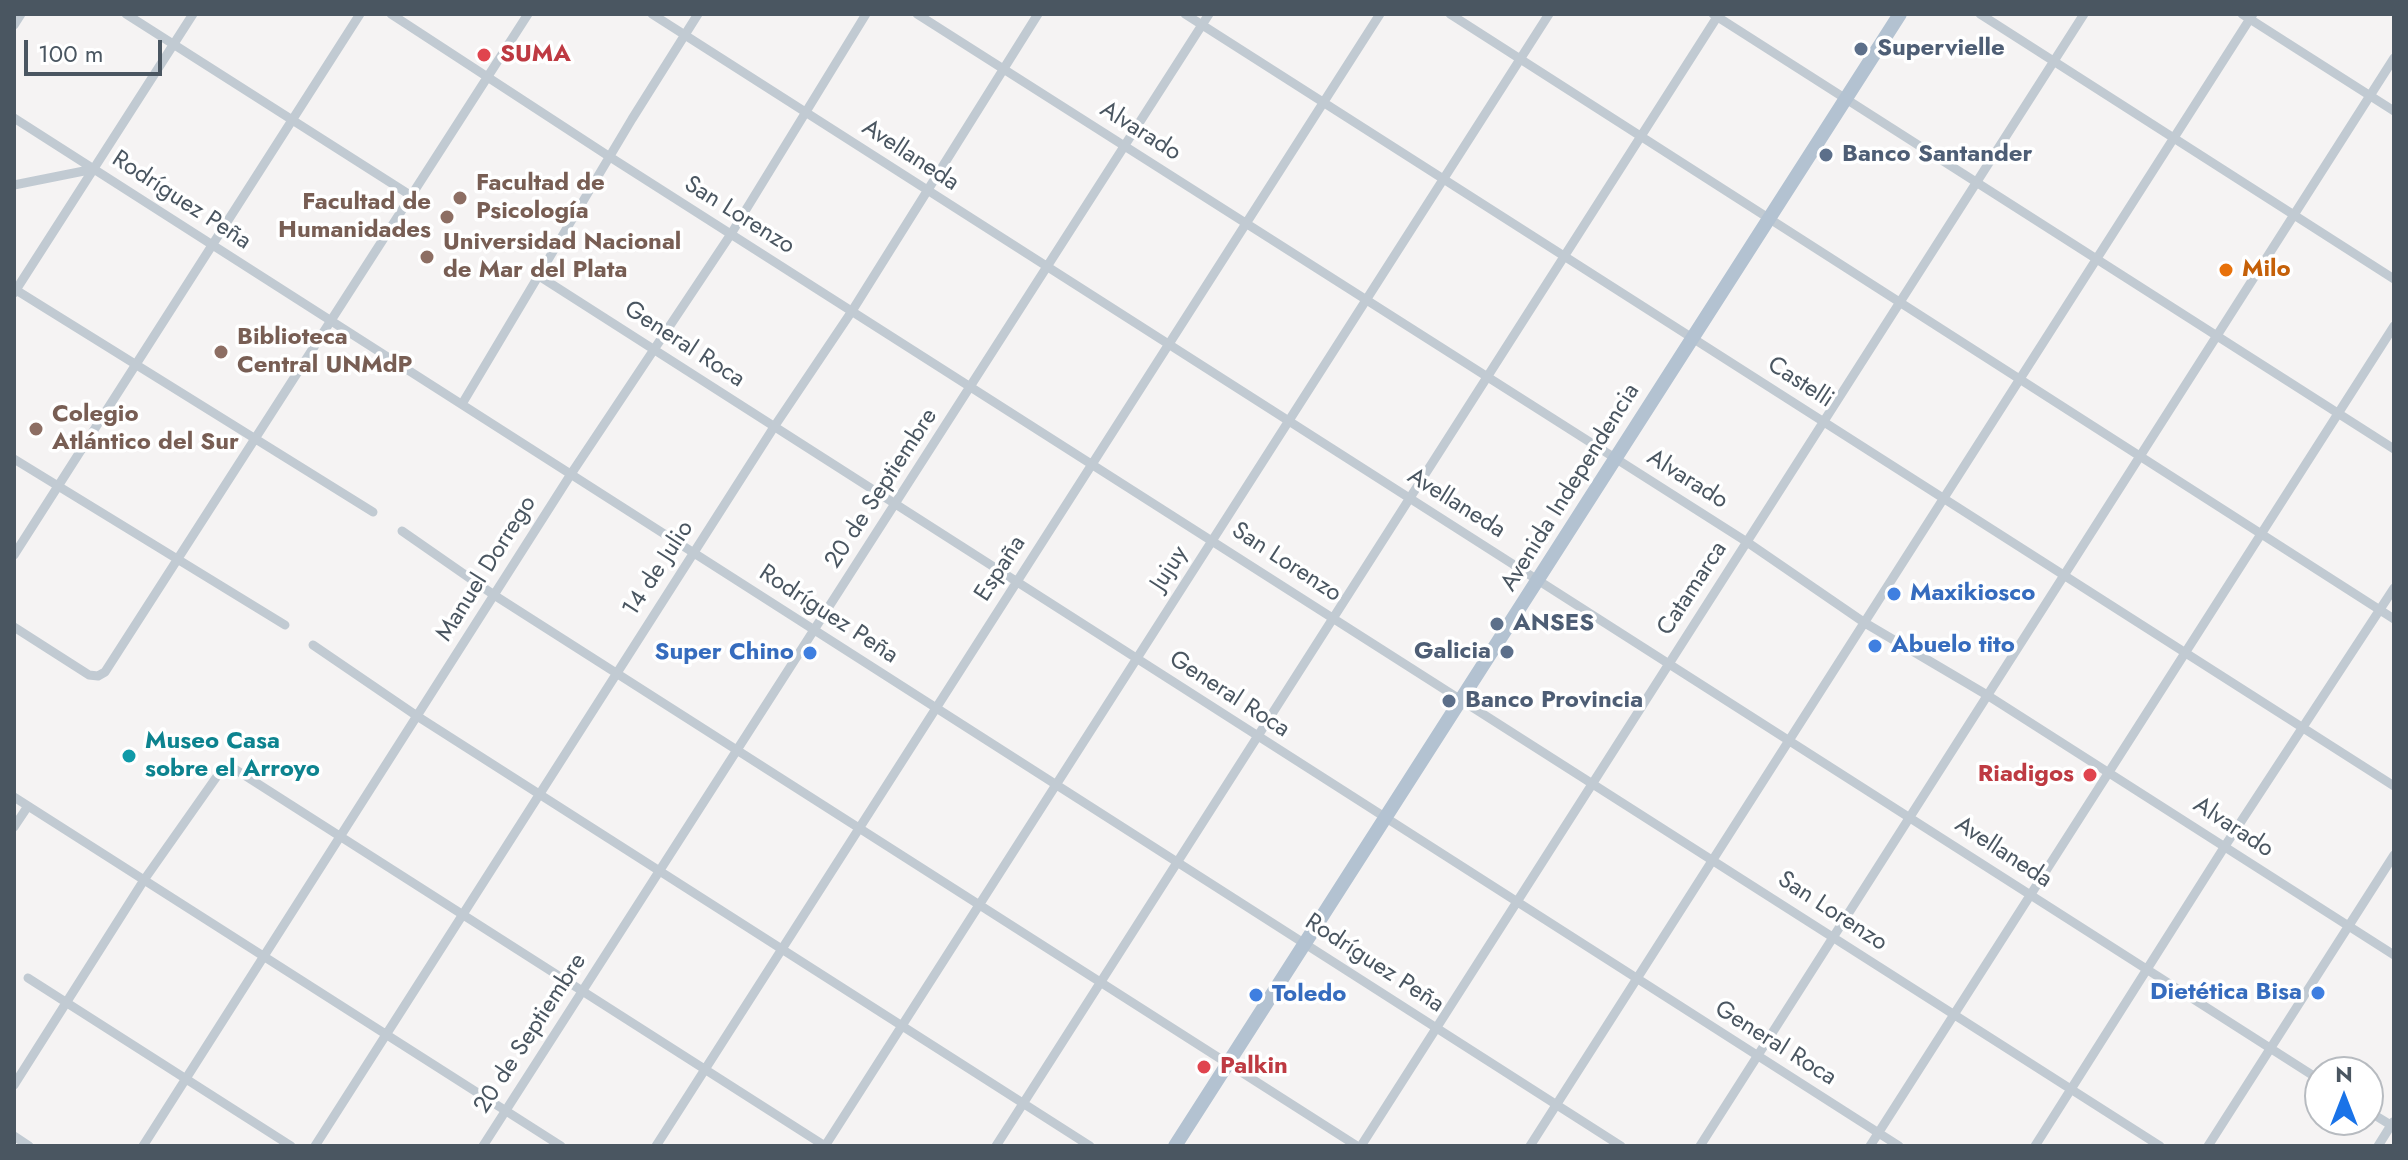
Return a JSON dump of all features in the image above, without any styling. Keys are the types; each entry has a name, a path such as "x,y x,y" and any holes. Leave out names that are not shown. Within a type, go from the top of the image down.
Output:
{"main road":[{"name":"Avenida Independencia","path":"1175,1146 1900,14"}],"street":[{"path":"14,25 21,14"},
{"path":"126,14 410,195"},
{"path":"193,14 15,291 373,512"},
{"path":"14,555 360,14"},
{"name":"San Lorenzo","path":"391,14 610,157 2160,1146"},
{"path":"14,627 89,675 98,676 105,672 528,14"},
{"name":"Avellaneda","path":"652,14 2304,1070"},
{"path":"462,404 698,14"},
{"name":"Manuel Dorrego","path":"143,1146 571,474 731,234 866,14"},
{"name":"Alvarado","path":"917,14 1747,542 1865,623 1987,695 2394,955"},
{"name":"14 de Julio","path":"315,1146 774,427 852,311 1038,14"},
{"name":"Castelli","path":"1185,14 2394,786"},
{"name":"20 de Septiembre","path":"483,1146 1209,14"},
{"name":"España","path":"656,1146 1380,14"},
{"path":"1450,14 2394,619"},
{"name":"Jujuy","path":"825,1146 1549,14"},
{"path":"1980,14 2394,279"},
{"name":"Catamarca","path":"1359,1146 2084,14"},
{"path":"996,1146 1716,15 2394,449"},
{"path":"1530,1146 2174,138 2248,16 2394,111"},
{"path":"1700,1146 2394,58"},
{"name":"Rodríguez Peña","path":"14,118 1621,1146"},
{"path":"14,185 94,169"},
{"name":"General Roca","path":"539,276 1899,1146"},
{"path":"1870,1146 2394,326"},
{"path":"14,459 285,625"},
{"path":"402,531 494,595 1359,1146"},
{"path":"2035,1146 2225,846 2394,588"},
{"path":"313,645 417,716 1090,1146"},
{"path":"14,1085 144,880 226,766 234,767 825,1146"},
{"path":"14,797 561,1146"},
{"path":"14,827 28,806"},
{"path":"2208,1146 2394,855"},
{"path":"28,978 291,1146"},
{"path":"2378,1146 2393,1124"},
{"path":"14,1136 29,1146"}],"place":[{"name":"Supervielle","path":"1861,49"},
{"name":"SUMA","path":"484,55"},
{"name":"Banco Santander","path":"1826,155"},
{"name":"Facultad de Psicología","path":"460,198"},
{"name":"Facultad de Humanidades","path":"447,217"},
{"name":"Universidad Nacional de Mar del Plata","path":"427,257"},
{"name":"Milo","path":"2226,270"},
{"name":"Biblioteca Central UNMdP","path":"221,352"},
{"name":"Colegio Atlántico del Sur","path":"36,429"},
{"name":"Maxikiosco","path":"1894,594"},
{"name":"ANSES","path":"1497,624"},
{"name":"Abuelo tito","path":"1875,646"},
{"name":"Galicia","path":"1507,652"},
{"name":"Super Chino","path":"810,653"},
{"name":"Banco Provincia","path":"1449,701"},
{"name":"Museo Casa sobre el Arroyo","path":"129,756"},
{"name":"Riadigos","path":"2090,775"},
{"name":"Dietética Bisa","path":"2318,993"},
{"name":"Toledo","path":"1256,995"},
{"name":"Palkin","path":"1204,1067"}]}
